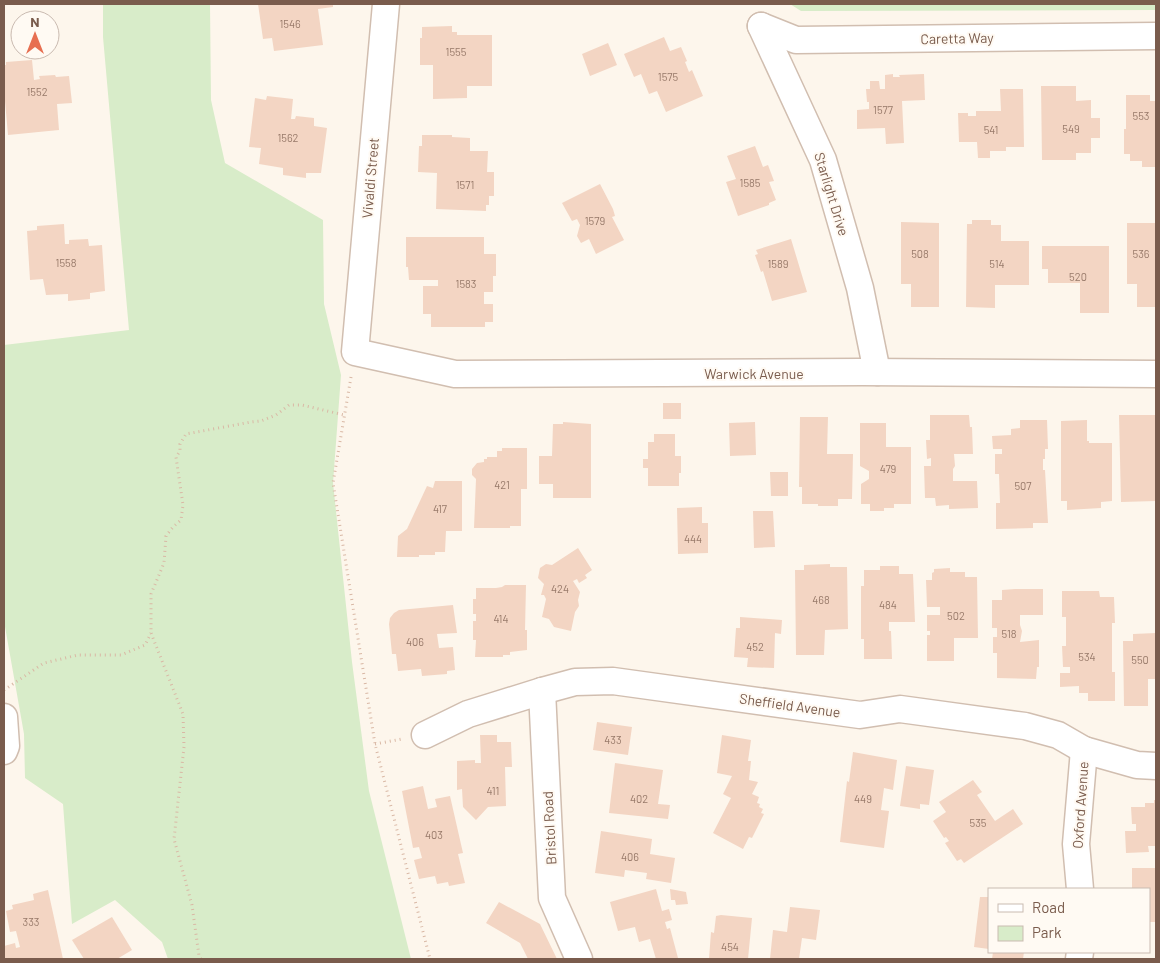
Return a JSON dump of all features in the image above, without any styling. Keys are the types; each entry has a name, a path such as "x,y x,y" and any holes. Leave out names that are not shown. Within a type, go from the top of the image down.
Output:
{"street":[{"name":"Vivaldi Street","path":"355,352 386,4"},
{"name":"Caretta Way","path":"761,26 796,40 1156,36"},
{"name":"Starlight Drive","path":"761,26 823,160 860,288 877,372"},
{"name":"Warwick Avenue","path":"355,352 455,374 877,372 1156,374"},
{"name":"Sheffield Avenue","path":"425,735 468,714 542,691 575,682 613,681 860,715 900,709 1025,726 1058,735 1084,750 1137,765 1156,766"},
{"name":"Bristol Road","path":"542,691 552,898 579,959"},
{"path":"4,716 6,746 4,751"},
{"name":"Oxford Avenue","path":"1080,888 1076,844 1084,750"}],"path":[{"path":"355,352 333,483 375,744 430,959"},
{"path":"4,690 44,663 78,655 121,655 146,645 151,632 151,594 164,563 166,536 181,520 183,505 176,457 180,451 180,444 186,434 262,421 276,415 289,406 302,406 344,415"},
{"path":"151,632 184,714 184,747 174,839 192,906 201,959"}],"green space":[{"path":"103,4 210,4 211,100 225,163 323,220 324,304 341,375 333,483 352,662 369,791 411,959 168,959 162,942 115,900 72,924 63,804 25,778 24,734 4,621 4,345 129,330 103,37"},
{"path":"790,4 1156,4 1156,10 801,11"}],"building":[{"path":"258,4 333,4 333,7 318,9 323,45 274,51 272,38 263,39"},
{"path":"452,26 452,32 457,32 457,35 492,35 492,86 467,86 467,98 433,99 433,65 420,65 422,27"},
{"path":"664,37 670,51 681,47 689,72 692,70 703,96 666,112 657,91 649,94 641,74 634,77 624,54"},
{"path":"608,43 617,65 590,76 582,54"},
{"path":"32,60 34,80 40,79 39,76 69,76 72,103 57,104 59,130 8,135 4,101 4,65 6,65 6,62"},
{"path":"893,74 893,77 900,77 899,75 924,74 925,100 902,101 904,143 886,144 885,128 857,129 857,110 869,109 866,89 870,89 870,81 879,81 880,89 885,89 885,75"},
{"path":"1041,86 1076,86 1076,101 1091,100 1091,118 1100,118 1100,138 1091,138 1091,153 1076,153 1076,160 1042,160"},
{"path":"1000,89 1023,89 1024,147 1006,147 1006,151 990,151 990,158 978,158 977,142 959,142 958,113 968,113 968,116 976,116 976,111 1001,111"},
{"path":"1126,95 1150,95 1150,101 1156,101 1156,167 1142,167 1142,161 1130,161 1130,154 1124,154"},
{"path":"267,96 293,99 291,119 295,119 296,116 314,118 314,126 327,128 321,173 306,173 306,178 283,175 283,168 259,164 261,148 249,147 255,98 266,100"},
{"path":"422,135 452,135 452,137 470,138 470,151 488,151 487,172 494,172 494,196 489,196 489,205 486,205 486,211 436,209 437,173 418,172 419,146 422,146"},
{"path":"755,146 763,167 768,165 774,181 769,182 776,200 769,203 769,205 738,216 726,182 736,179 727,156"},
{"path":"600,184 613,209 615,216 612,217 624,240 596,254 589,239 581,243 577,236 580,225 577,219 572,221 562,203"},
{"path":"972,220 991,220 991,225 1001,225 1001,241 1029,241 1029,285 995,285 995,308 966,307 967,224 972,224"},
{"path":"901,222 939,223 939,307 911,307 911,284 901,284"},
{"path":"1127,223 1156,223 1156,307 1137,307 1137,284 1127,284"},
{"path":"64,224 65,244 69,244 69,240 88,239 89,246 102,245 105,291 90,293 90,299 68,301 68,294 46,295 43,279 30,280 27,231 37,230 37,226"},
{"path":"406,237 484,237 484,254 496,254 496,276 493,276 493,292 484,292 484,304 493,304 493,322 485,322 485,327 431,327 431,314 423,314 423,286 438,286 438,280 409,280 408,267 406,267"},
{"path":"791,239 807,292 772,301 763,271 761,272 755,255 758,254 756,250"},
{"path":"1042,246 1109,246 1109,313 1080,313 1080,283 1048,283 1048,269 1042,269"},
{"path":"663,403 681,403 681,419 663,419"},
{"path":"930,415 969,415 970,427 972,427 973,454 954,454 953,481 977,481 978,508 949,509 949,505 936,506 935,498 925,498 924,466 931,466 931,458 927,459 926,440 930,440"},
{"path":"1119,415 1156,415 1156,501 1121,502"},
{"path":"800,417 828,417 827,454 853,454 852,499 838,499 838,506 802,504 802,487 799,487"},
{"path":"1020,420 1047,420 1048,449 1045,449 1043,470 1045,470 1048,523 1033,523 1033,528 996,529 996,503 1000,503 999,474 995,474 995,454 1002,454 1002,449 993,449 992,436 1011,435 1011,429 1020,428"},
{"path":"1087,420 1087,441 1089,443 1112,443 1112,501 1101,502 1101,508 1067,510 1067,501 1061,501 1061,421"},
{"path":"563,422 591,424 591,498 553,498 553,484 539,484 539,456 552,456 553,424 563,424"},
{"path":"755,422 756,455 730,456 729,423"},
{"path":"860,423 886,423 886,447 911,447 911,504 894,504 894,508 884,508 884,511 870,511 870,504 861,504 861,484 869,479 869,471 860,466"},
{"path":"654,434 675,434 675,456 681,456 679,486 648,486 648,468 643,468 643,459 648,459 648,442 654,442"},
{"path":"502,448 527,448 527,489 521,489 521,526 510,526 510,528 474,528 476,479 472,475 472,469 477,463 484,462 484,459 487,459 487,457 497,457 497,451 502,451"},
{"path":"770,472 788,472 788,496 771,496"},
{"path":"435,481 462,481 462,531 446,531 445,552 435,552 435,555 419,555 419,557 397,557 398,536 407,529 427,486 433,488"},
{"path":"702,507 702,523 708,523 708,553 678,554 677,508"},
{"path":"753,511 773,511 775,547 754,548"},
{"path":"578,548 592,570 585,575 587,578 579,583 577,579 573,581 580,592 579,606 575,612 571,631 554,627 549,619 542,617 546,599 544,595 541,595 544,584 538,578 540,568 546,564 552,565"},
{"path":"830,564 830,567 847,567 848,629 825,630 824,655 796,655 795,570 804,570 804,565"},
{"path":"880,566 899,566 899,574 913,574 915,622 889,622 892,659 864,659 864,639 861,639 861,586 864,586 864,570 880,570"},
{"path":"950,568 950,572 965,572 965,577 977,577 978,638 954,638 954,661 927,661 927,635 930,635 930,631 927,631 927,615 940,615 940,607 927,607 926,580 932,580 934,569"},
{"path":"505,585 526,585 525,630 527,630 527,650 510,652 510,655 503,655 503,657 475,657 476,640 473,640 473,621 476,621 476,614 473,614 473,599 476,599 476,588 496,588"},
{"path":"1043,589 1043,615 1020,615 1022,631 1020,642 1039,640 1039,667 1037,667 1036,679 997,678 997,653 993,653 993,637 997,637 997,628 992,628 992,600 1002,600 1002,590"},
{"path":"1062,591 1099,591 1100,597 1114,597 1115,623 1112,623 1112,672 1115,672 1115,701 1088,701 1088,693 1079,693 1079,686 1060,687 1060,673 1070,673 1070,667 1063,667 1062,646 1066,646 1066,617 1062,617"},
{"path":"453,605 457,633 437,634 439,648 453,647 455,670 447,671 447,674 422,676 421,669 398,671 396,654 392,654 389,624 390,618 394,613 399,610"},
{"path":"740,617 782,620 781,634 775,633 774,668 747,667 748,658 734,657 736,628 740,628"},
{"path":"1156,633 1156,679 1148,679 1148,706 1124,706 1123,641 1133,641 1133,634"},
{"path":"597,722 632,727 628,755 593,750"},
{"path":"480,735 497,735 497,742 511,742 512,767 505,767 506,806 488,807 476,820 463,807 462,789 457,790 457,761 475,760 475,763 481,763"},
{"path":"722,735 751,740 748,761 751,761 749,780 758,782 752,794 759,797 757,803 763,809 761,813 764,814 752,838 749,837 743,849 713,833 731,798 723,794 732,776 717,773"},
{"path":"853,752 897,760 893,790 884,788 881,810 889,811 884,848 840,842 847,781 849,782"},
{"path":"615,763 663,770 658,804 670,805 668,819 609,813"},
{"path":"906,766 934,770 929,805 920,804 920,809 900,806"},
{"path":"973,780 982,792 977,795 995,821 1013,809 1023,824 964,863 961,859 957,861 945,843 949,841 946,837 944,838 933,821 946,812 939,802"},
{"path":"423,786 428,809 437,807 435,799 450,796 463,853 458,854 465,883 449,886 448,882 437,884 435,876 419,879 414,860 422,858 419,847 413,848 402,791"},
{"path":"1154,800 1156,800 1156,846 1148,846 1149,852 1126,853 1125,831 1136,831 1136,824 1132,824 1131,807 1145,807 1145,803 1154,803"},
{"path":"601,831 652,839 650,854 675,858 671,883 646,879 647,873 625,870 624,877 595,873"},
{"path":"1132,868 1156,868 1156,922 1150,922 1150,888 1132,888"},
{"path":"656,889 662,911 669,909 672,920 665,922 667,929 670,928 678,958 656,959 650,939 639,942 635,927 618,931 610,902"},
{"path":"670,889 686,892 688,904 676,905 675,900 671,900"},
{"path":"48,890 63,959 4,959 4,946 15,943 16,948 20,947 16,931 10,932 6,911 13,909 12,905 34,900 33,894"},
{"path":"980,897 988,897 988,949 974,947"},
{"path":"499,902 540,924 557,959 528,959 520,943 486,923"},
{"path":"790,907 820,910 816,940 802,938 799,959 770,959 773,930 787,932"},
{"path":"716,916 752,918 748,959 709,959 711,932 714,933"},
{"path":"112,917 132,950 117,959 84,959 72,940"},
{"path":"993,953 1024,953 1023,959 992,959"}]}
